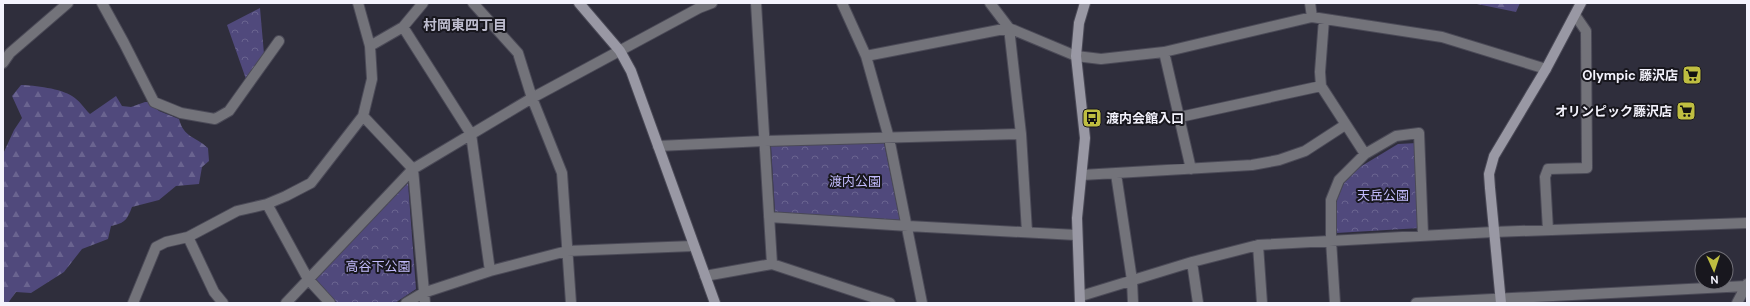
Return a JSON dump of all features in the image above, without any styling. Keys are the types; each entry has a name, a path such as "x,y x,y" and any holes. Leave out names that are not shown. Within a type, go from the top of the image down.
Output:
{"street":[{"path":"3,63 10,53 68,3"},
{"path":"102,3 154,102 181,113 215,119 229,111 279,41"},
{"path":"133,303 156,247 166,242 188,237 237,211 266,204 311,183 362,116 372,79 370,46 358,3"},
{"path":"370,46 403,27 423,3"},
{"path":"473,3 518,53 532,98 562,173 571,303"},
{"path":"579,3 620,50 631,71 693,246 715,303"},
{"path":"286,303 413,169 532,98 696,6 712,3"},
{"path":"756,3 772,264"},
{"path":"842,3 866,56 890,138 922,303"},
{"path":"990,3 1009,28 1076,56 1101,59 1164,52 1312,17 1442,37 1546,69"},
{"path":"1085,3 1079,23 1076,56 1085,138 1076,235 1081,299 1132,280 1192,262 1258,245 1423,235 1747,223"},
{"path":"1310,3 1312,17"},
{"path":"1500,301 1489,174 1494,156 1546,69 1581,3"},
{"path":"1548,230 1545,177 1548,169 1587,168 1586,31 1575,15"},
{"path":"1324,18 1320,72 1321,86 1365,154"},
{"path":"403,27 471,134 490,271"},
{"path":"866,56 1009,28"},
{"path":"1009,28 1021,134 1028,232"},
{"path":"1164,52 1191,169"},
{"path":"1180,117 1321,86"},
{"path":"362,116 413,169 424,298"},
{"path":"1082,175 1252,165 1279,160 1304,152 1345,125"},
{"path":"1335,303 1330,240 1331,200 1339,180 1365,154 1396,136 1419,133 1423,235"},
{"path":"658,146 765,141 1021,134"},
{"path":"1116,174 1132,280 1133,303"},
{"path":"266,204 308,279 330,303"},
{"path":"769,217 1076,235"},
{"path":"188,237 214,292 222,303"},
{"path":"1258,245 1262,303"},
{"path":"406,303 424,298 490,271 567,250 693,246"},
{"path":"1192,262 1198,303"},
{"path":"704,276 772,264 890,303"},
{"path":"1416,303 1500,301 1747,285"},
{"path":"1737,303 1747,285"}],"green space":[{"path":"1472,3 1520,3 1516,12"},
{"path":"260,8 264,54 247,82 227,25"},
{"path":"21,85 62,91 77,100 90,114 116,96 122,106 131,107 149,102 159,111 179,119 184,130 190,136 208,148 209,161 202,167 199,184 176,186 159,200 132,207 125,220 119,224 111,226 108,239 82,249 64,272 31,293 16,292 8,303 3,303 3,154 14,130 22,118 12,96"},
{"name":"渡内公園","path":"884,143 900,220 775,212 771,146"},
{"name":"天岳公園","path":"1417,143 1420,228 1336,233 1337,200 1344,183 1355,170 1398,144"},
{"name":"高谷下公園","path":"408,183 416,289 395,303 337,303 315,278"}],"place":[{"name":"Olympic 藤沢店","path":"1692,75"},
{"name":"オリンピック藤沢店","path":"1686,111"},
{"name":"渡内会館入口","path":"1092,118"}],"district":[{"name":"村岡東四丁目","path":"465,25"}]}
